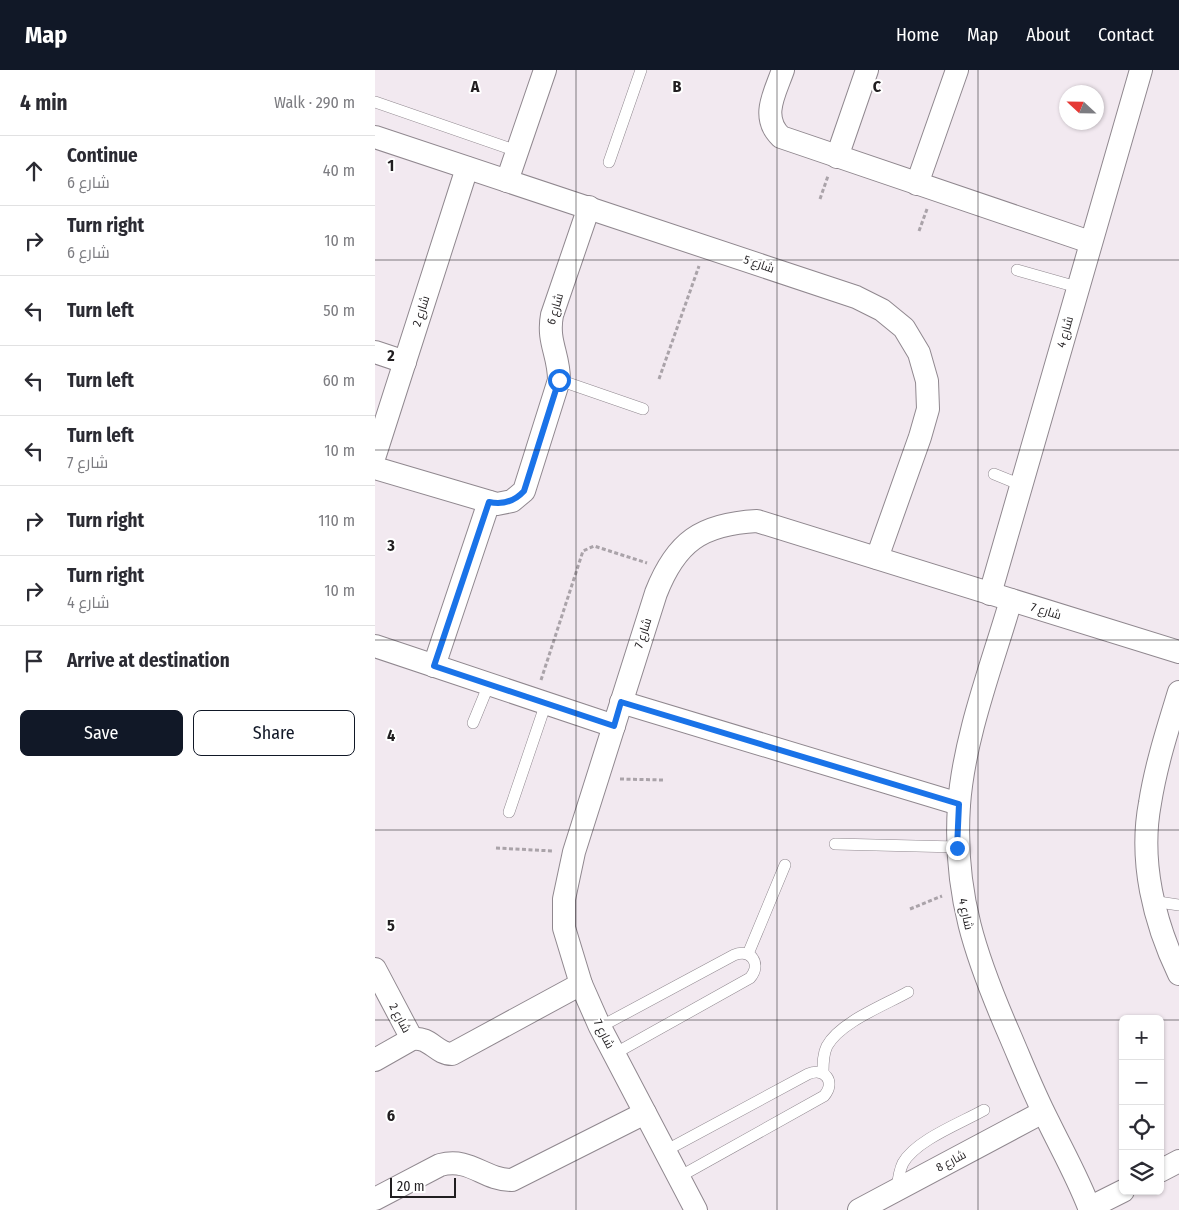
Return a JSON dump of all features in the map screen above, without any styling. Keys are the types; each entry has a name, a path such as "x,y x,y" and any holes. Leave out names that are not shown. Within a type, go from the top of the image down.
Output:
{"street":[{"path":"507,181 545,70"},
{"path":"783,70 769,114 775,131 790,141 1090,242"},
{"path":"837,157 867,70"},
{"path":"917,184 957,70"},
{"name":"شارع 4","path":"1090,1209 1043,1112 984,976 970,934 961,888 957,848 959,804 964,767 1000,597 1021,485 1141,70"},
{"name":"شارع 5","path":"375,137 857,297 882,310 904,328 919,353 927,380 927,409 877,558"},
{"name":"شارع 2","path":"375,455 467,168"},
{"name":"شارع 6","path":"375,468 489,502 505,504 519,497 524,491 559,380 559,368 549,330 552,315 589,207"},
{"path":"375,352 405,362"},
{"path":"434,666 489,502"},
{"name":"شارع 7","path":"697,1210 600,1027 581,984 563,928 564,899 573,852 666,569 682,547 704,531 729,522 757,521 1179,652"},
{"path":"375,646 614,726"},
{"path":"1179,692 1160,757 1149,805 1147,853 1152,901 1166,948 1179,974"},
{"path":"621,702 959,804"},
{"name":"شارع 2","path":"375,969 412,1039"},
{"path":"375,1060 412,1039 424,1039 442,1052 452,1054 581,984"},
{"name":"شارع 8","path":"859,1210 1043,1112"},
{"path":"375,1200 440,1165 450,1162 471,1166 489,1177 512,1180 645,1113"},
{"path":"1164,1169 1179,1161"},
{"path":"1090,1209 1119,1192"}],"lane":[{"path":"609,162 641,70"},
{"path":"375,102 517,151"},
{"path":"1017,270 1077,288"},
{"path":"559,380 643,409"},
{"path":"994,474 1021,485"},
{"path":"473,723 489,684"},
{"path":"509,812 540,702"},
{"path":"835,844 957,848"},
{"path":"748,954 785,865"},
{"path":"1152,901 1179,905"},
{"path":"600,1027 734,955 741,952 754,958 756,965 750,978 614,1054"},
{"path":"679,1177 824,1096 829,1091 830,1084 823,1072 823,1059 827,1046 835,1035 845,1026 908,992"},
{"path":"665,1151 808,1074 815,1071 823,1072"},
{"path":"897,1189 903,1164 910,1153 921,1144 984,1110"}],"path":[{"path":"659,379 706,247"},
{"path":"540,702 583,552 594,546 666,569"},
{"path":"597,778 663,780"},
{"path":"496,848 573,852"},
{"path":"910,910 961,888"}],"route":[{"path":"559,380 524,491 519,497 505,504 489,502 434,666 614,726 621,702 959,804 957,848"}]}
